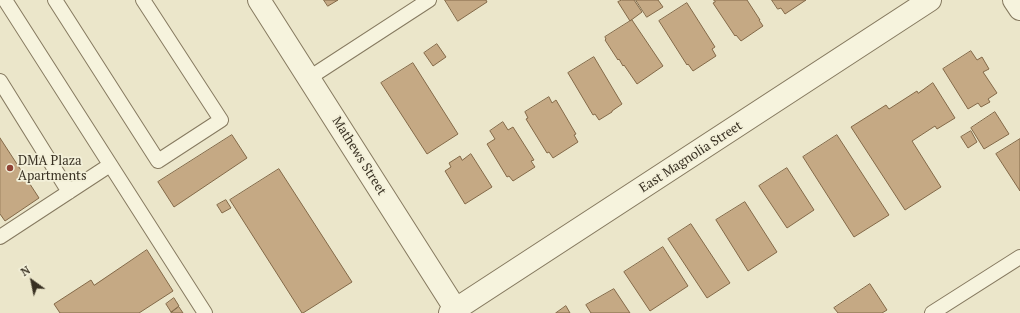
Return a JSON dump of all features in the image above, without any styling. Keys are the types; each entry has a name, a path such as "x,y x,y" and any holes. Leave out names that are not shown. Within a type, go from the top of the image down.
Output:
{"street":[{"name":"Mathews Street","path":"259,0 455,312"},
{"name":"East Magnolia Street","path":"455,312 930,0"},
{"path":"1014,0 1020,9"}],"lane":[{"path":"4,0 205,313"},
{"path":"55,0 158,161 221,120 143,0"},
{"path":"309,78 429,0"},
{"path":"0,81 69,192"},
{"path":"0,237 110,165"},
{"path":"932,313 1020,257"}],"building":[{"path":"324,0 338,0 328,6"},
{"path":"445,0 486,0 487,2 458,21"},
{"path":"622,0 634,0 642,12 630,21 618,2"},
{"path":"636,0 658,0 663,7 647,17"},
{"path":"714,0 747,0 763,26 741,41 736,35 735,36 713,3 715,2"},
{"path":"772,0 806,0 785,14 781,8 778,9"},
{"path":"687,3 715,47 712,49 716,56 693,71 688,64 687,65 659,21"},
{"path":"632,20 663,66 637,84 624,65 623,66 619,59 618,60 605,40 605,37"},
{"path":"437,44 446,57 433,66 424,53"},
{"path":"971,51 977,60 982,57 989,69 983,72 997,93 988,99 990,102 981,107 978,103 968,109 943,69"},
{"path":"594,57 622,104 599,120 595,114 593,115 568,73"},
{"path":"413,63 458,134 427,154 381,83"},
{"path":"933,83 955,118 937,129 935,126 912,141 941,187 905,210 851,127 886,105 889,109 917,91 918,93"},
{"path":"549,97 552,103 556,100 576,134 574,135 578,142 553,158 549,152 547,153 526,119 528,118 525,112"},
{"path":"995,112 1009,134 984,149 971,128"},
{"path":"503,122 508,130 513,127 534,160 531,161 535,167 513,181 509,176 507,177 487,144 495,139 490,131"},
{"path":"971,131 977,142 968,148 961,137"},
{"path":"232,135 247,158 174,207 158,182"},
{"path":"837,135 889,215 854,237 803,157"},
{"name":"DMA Plaza Apartments","path":"0,138 39,198 5,221 0,214"},
{"path":"1020,139 1020,191 996,154"},
{"path":"471,154 492,187 465,204 445,171 451,167 449,163 460,156 462,160"},
{"path":"787,168 814,210 787,228 759,186"},
{"path":"279,169 352,282 303,313 230,200"},
{"path":"226,200 231,208 222,213 217,205"},
{"path":"745,202 777,252 748,271 716,220"},
{"path":"691,224 730,283 707,298 668,239"},
{"path":"663,247 688,286 650,311 624,272"},
{"path":"147,250 173,291 139,313 60,313 54,304 91,280 94,285"},
{"path":"870,284 887,310 882,313 838,313 834,308"},
{"path":"614,289 630,313 591,313 586,305"},
{"path":"174,298 179,306 171,312 166,304"},
{"path":"566,306 570,313 556,313"},
{"path":"179,307 183,313 171,313"}],"place":[{"name":"DMA Plaza Apartments","path":"10,168"}]}
